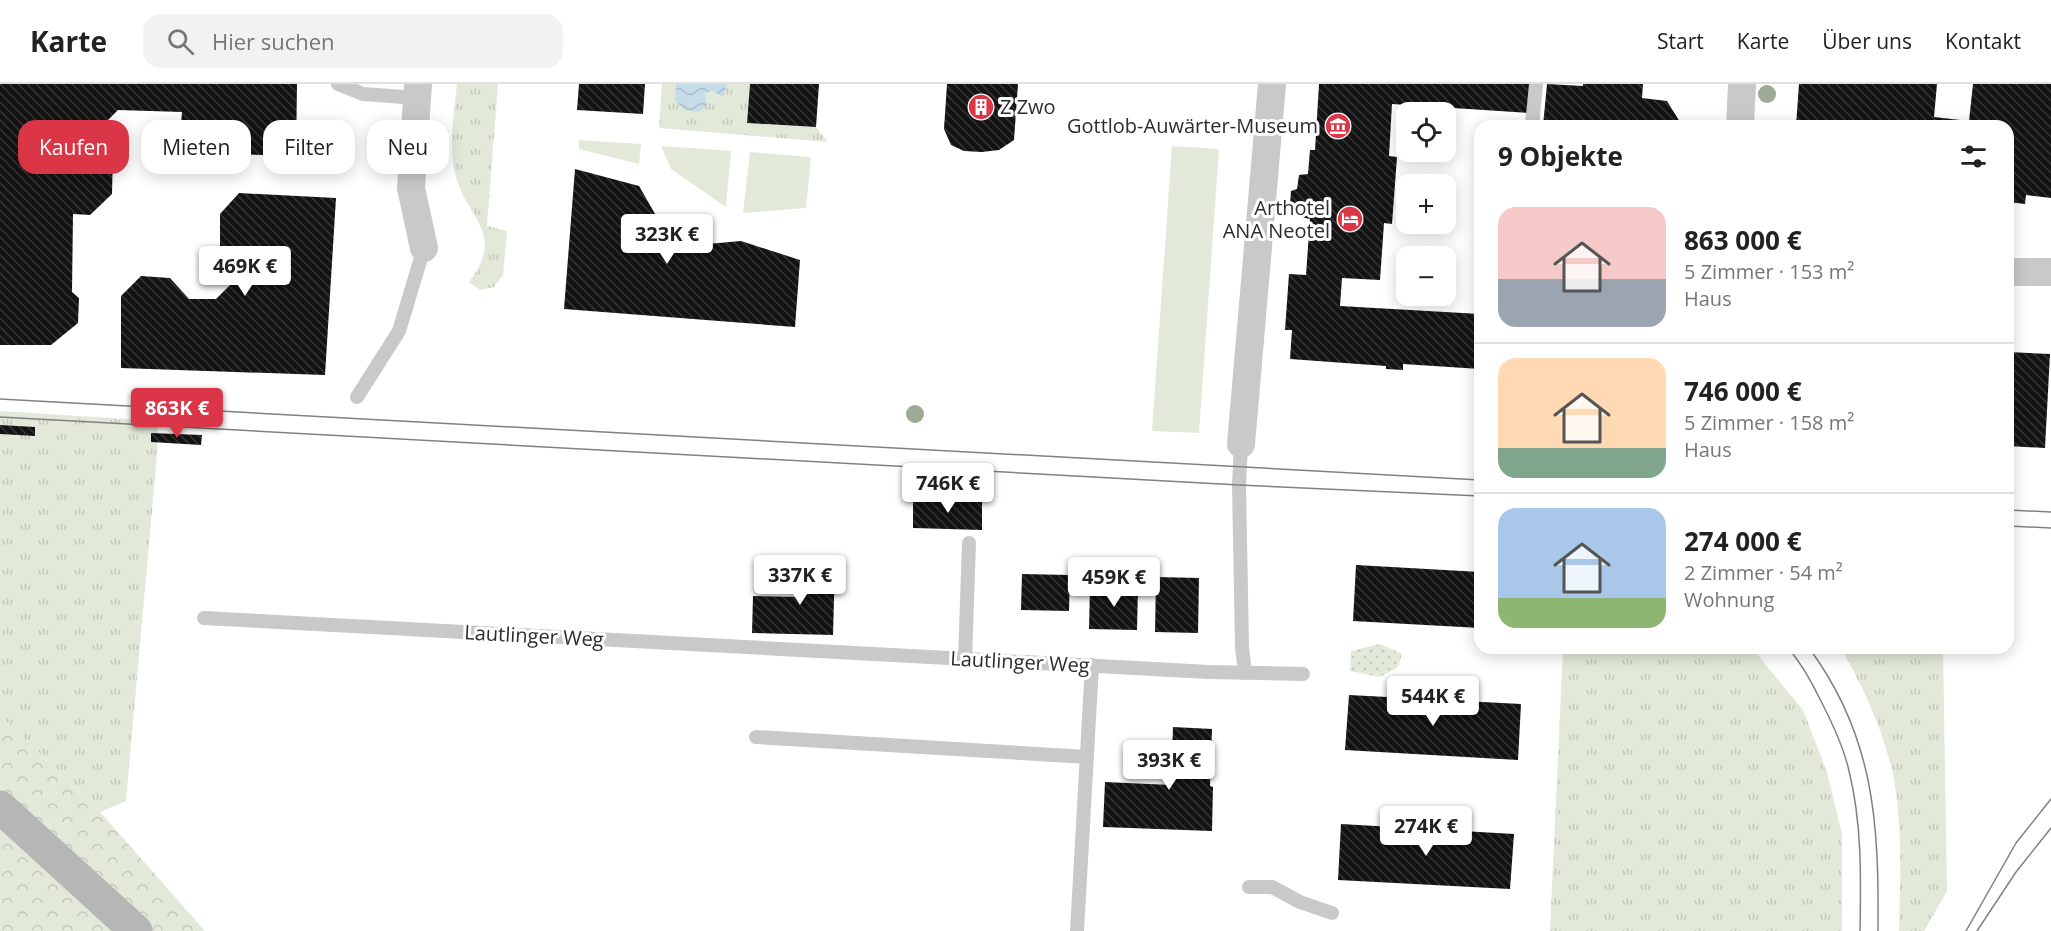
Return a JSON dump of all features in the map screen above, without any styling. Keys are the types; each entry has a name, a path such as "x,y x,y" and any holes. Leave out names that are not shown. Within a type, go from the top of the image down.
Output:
{"main road":[{"path":"0,807 136,931"}],"street":[{"path":"1240,444 1272,84"},
{"path":"1740,120 1742,84"},
{"path":"417,91 411,188 424,248"},
{"path":"2014,272 2051,272"}],"lane":[{"path":"338,84 363,94 417,91"},
{"path":"1533,120 1536,84"},
{"path":"357,397 399,331 424,248"},
{"path":"1240,444 1242,647 1245,673"},
{"path":"964,659 969,543"},
{"name":"Lautlinger Weg","path":"204,618 964,659 1303,674"},
{"path":"1077,931 1092,665"},
{"path":"756,737 1087,757"},
{"path":"1250,887 1272,887 1300,902 1332,913"}],"green space":[{"path":"457,84 498,84 487,226 507,231 503,275 494,287 480,290 469,282 480,265 484,251 484,239 481,227 456,177 452,154"},
{"path":"662,84 676,84 676,100 712,91 723,97 728,84 750,84 747,123 816,127 828,142 659,128"},
{"path":"579,140 641,144 639,164 579,149"},
{"path":"661,146 731,151 726,207 671,169"},
{"path":"1172,146 1219,149 1199,433 1152,431"},
{"path":"750,152 811,157 806,208 743,213"},
{"path":"0,411 158,421 126,801 100,812 0,715"},
{"path":"1380,644 1402,654 1398,667 1380,677 1350,671 1351,651"},
{"path":"1563,654 1757,654 1803,710 1827,772 1842,834 1842,931 1550,931"},
{"path":"1844,654 1943,654 1947,891 1924,931 1899,931 1900,836 1894,780 1885,745 1858,679"},
{"path":"0,715 100,812 205,931 0,931"}],"water":[{"path":"676,84 728,84 723,97 712,91 705,93 707,105 699,112 684,110 675,100"}],"building":[{"path":"0,84 297,84 296,120 263,120 263,155 251,155 251,120 181,120 182,112 118,110 108,120 18,120 18,174 112,174 112,194 90,215 73,214 72,292 79,298 78,323 51,345 0,345"},
{"path":"579,84 645,84 643,114 577,110"},
{"path":"750,84 819,84 816,127 747,123"},
{"name":"Z Zwo","path":"947,84 1018,84 1014,140 999,150 982,152 964,151 951,145 944,129"},
{"path":"1319,84 1531,84 1529,113 1456,108 1456,102 1396,102 1396,104 1392,104 1389,156 1396,157 1397,162 1392,224 1384,223 1380,280 1342,278 1340,306 1474,314 1474,369 1403,364 1403,370 1386,369 1386,366 1290,359 1292,330 1285,330 1289,274 1306,275 1310,219 1301,217 1302,209 1290,204 1291,191 1297,189 1299,175 1308,174 1310,150 1315,150"},
{"path":"1547,84 1583,86 1583,84 1643,84 1642,98 1667,101 1679,120 1544,120"},
{"path":"1799,84 1937,84 1934,117 1960,120 1796,120"},
{"path":"1973,84 2051,84 2051,198 2026,195 2025,204 2014,203 2014,120 1969,120"},
{"path":"575,169 639,186 674,247 741,241 800,260 795,327 564,309"},
{"path":"239,193 336,198 325,375 121,368 121,296 141,276 170,278 189,299 216,299 230,285 230,261 220,251 220,214"},
{"path":"2014,352 2050,354 2045,448 2014,446"},
{"path":"0,425 35,427 35,436 0,434"},
{"path":"151,433 202,435 201,445 151,442"},
{"path":"931,495 943,495 943,500 982,500 982,530 913,528 913,501 931,502"},
{"path":"803,562 835,563 833,635 752,633 753,596 802,597"},
{"path":"1356,565 1474,572 1474,628 1353,621"},
{"path":"1022,574 1070,575 1069,611 1021,610"},
{"path":"1156,577 1199,578 1198,633 1155,632"},
{"path":"1090,586 1138,587 1137,630 1089,629"},
{"path":"1349,695 1521,704 1518,760 1345,750"},
{"path":"1173,727 1212,729 1210,786 1213,787 1212,831 1103,827 1105,782 1171,785"},
{"path":"1341,824 1514,834 1510,889 1338,880"}],"tram line":[{"path":"0,399 1474,480"},
{"path":"0,417 1239,485 1474,496"},
{"path":"2014,510 2051,512"},
{"path":"2014,526 2051,528"},
{"path":"1792,654 1816,692 1835,730 1847,762 1858,831 1860,931"},
{"path":"1813,654 1831,681 1848,715 1869,783 1877,855 1878,931"},
{"path":"1966,931 2016,843 2051,799"},
{"path":"1977,931 2016,872 2051,828"}],"place":[{"name":"Z Zwo","path":"981,107"},
{"name":"Gottlob-Auwärter-Museum","path":"1338,126"},
{"name":"Arthotel ANA Neotel","path":"1350,219"}]}
